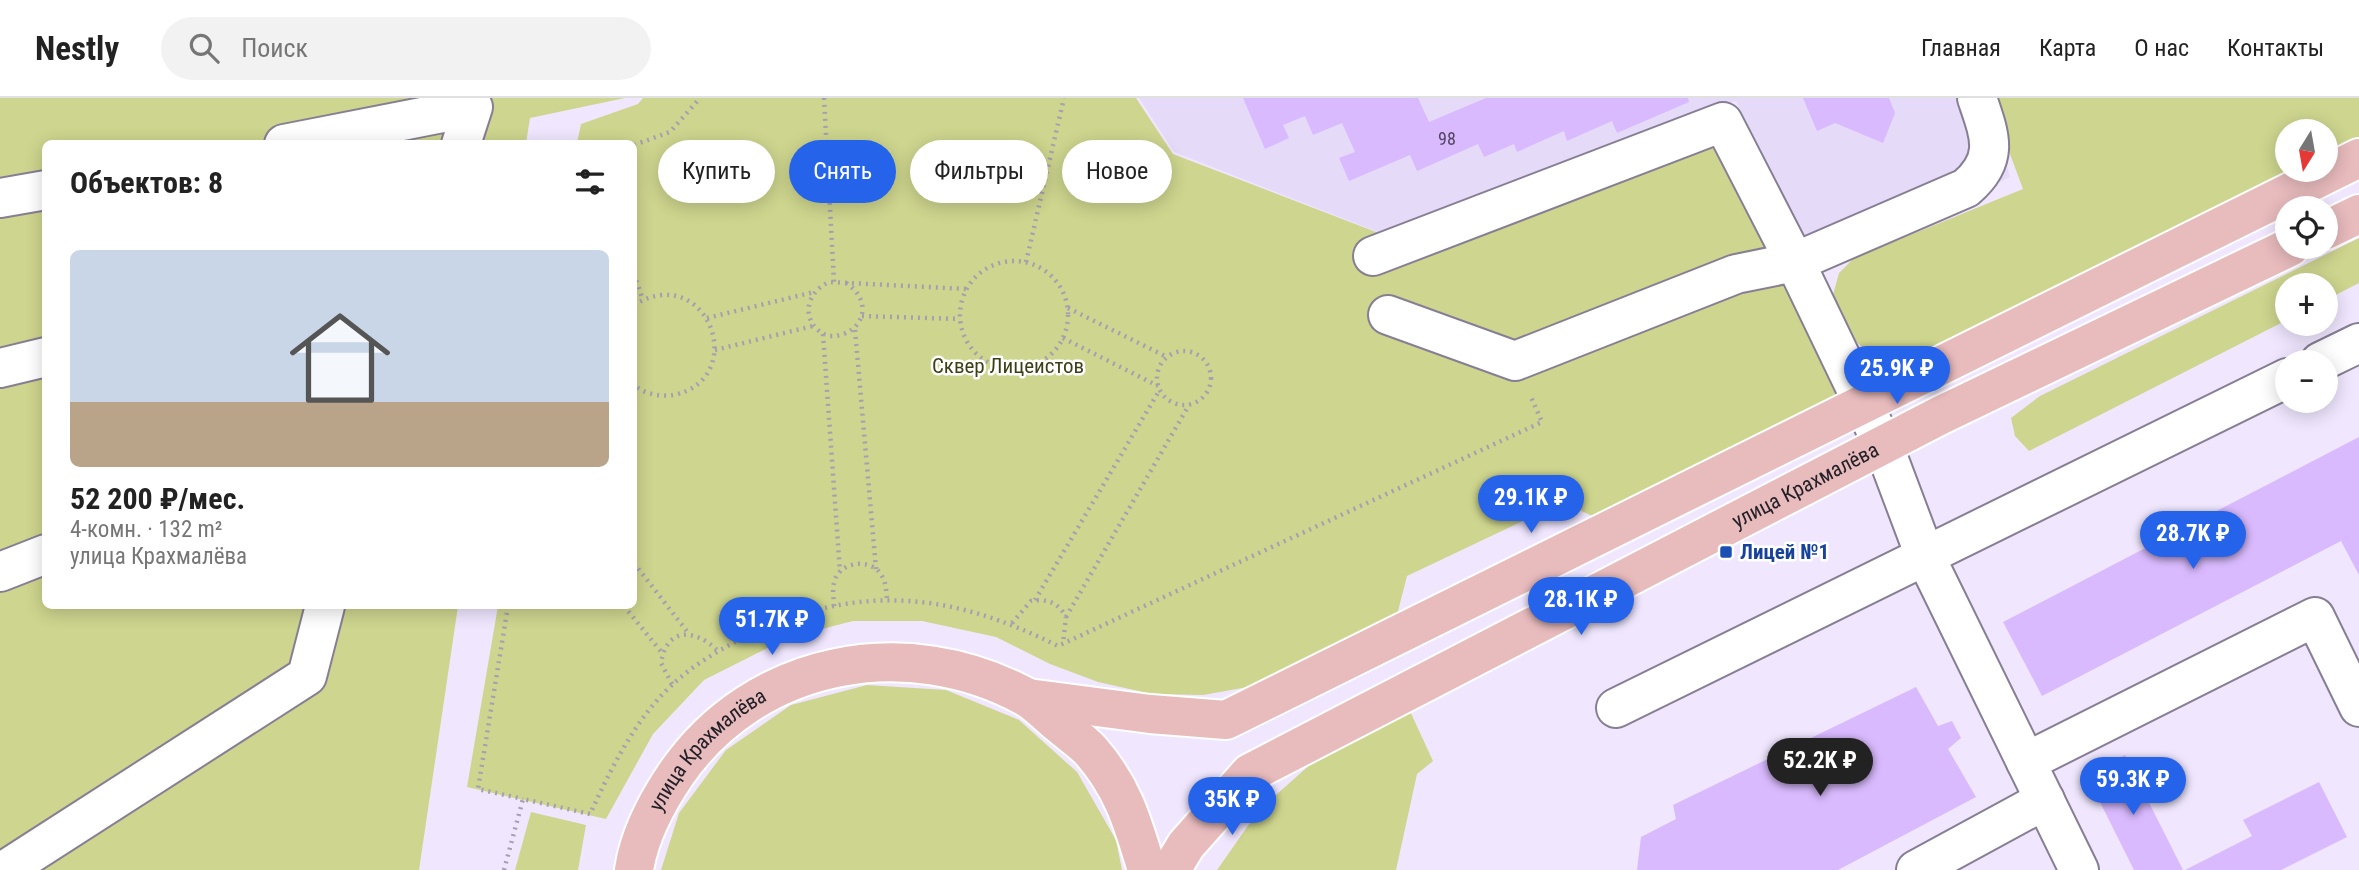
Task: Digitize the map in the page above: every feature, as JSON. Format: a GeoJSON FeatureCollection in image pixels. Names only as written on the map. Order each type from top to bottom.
{"type":"FeatureCollection","features":[{"type":"Feature","properties":{"kind":"main road"},"geometry":{"type":"LineString","coordinates":[[1863,404],[2359,158]]}},
{"type":"Feature","properties":{"kind":"main road"},"geometry":{"type":"LineString","coordinates":[[2338,224],[2359,214]]}},
{"type":"Feature","properties":{"kind":"main road","name":"улица Крахмалёва"},"geometry":{"type":"LineString","coordinates":[[1171,870],[1186,845],[1250,773],[1884,447],[1939,416],[2275,254]]}},
{"type":"Feature","properties":{"kind":"main road","name":"улица Крахмалёва"},"geometry":{"type":"LineString","coordinates":[[1028,698],[1150,714],[1226,720],[1863,404]]}},
{"type":"Feature","properties":{"kind":"main road","name":"улица Крахмалёва"},"geometry":{"type":"LineString","coordinates":[[634,870],[635,858],[658,801],[692,750],[738,710],[792,680],[850,664],[912,661],[972,673],[1028,698],[1091,750],[1126,800],[1147,870]]}},
{"type":"Feature","properties":{"kind":"lane"},"geometry":{"type":"LineString","coordinates":[[1388,315],[1515,360],[1736,274],[1795,261],[1966,188],[1979,177],[1989,155],[1990,137],[1977,98]]}},
{"type":"Feature","properties":{"kind":"lane"},"geometry":{"type":"LineString","coordinates":[[303,140],[475,101]]}},
{"type":"Feature","properties":{"kind":"lane"},"geometry":{"type":"LineString","coordinates":[[462,140],[475,101]]}},
{"type":"Feature","properties":{"kind":"lane"},"geometry":{"type":"LineString","coordinates":[[1373,256],[1723,122],[1795,261],[1884,447],[1924,556],[2080,870]]}},
{"type":"Feature","properties":{"kind":"lane"},"geometry":{"type":"LineString","coordinates":[[0,198],[42,191]]}},
{"type":"Feature","properties":{"kind":"lane"},"geometry":{"type":"LineString","coordinates":[[2338,353],[2359,343]]}},
{"type":"Feature","properties":{"kind":"lane"},"geometry":{"type":"LineString","coordinates":[[0,368],[42,358]]}},
{"type":"Feature","properties":{"kind":"lane"},"geometry":{"type":"LineString","coordinates":[[1616,708],[2275,384]]}},
{"type":"Feature","properties":{"kind":"lane"},"geometry":{"type":"LineString","coordinates":[[0,572],[42,556]]}},
{"type":"Feature","properties":{"kind":"lane"},"geometry":{"type":"LineString","coordinates":[[5,870],[307,676],[324,609]]}},
{"type":"Feature","properties":{"kind":"lane"},"geometry":{"type":"LineString","coordinates":[[2026,762],[2315,617],[2359,707]]}},
{"type":"Feature","properties":{"kind":"lane"},"geometry":{"type":"LineString","coordinates":[[1916,870],[2045,800]]}},
{"type":"Feature","properties":{"kind":"path"},"geometry":{"type":"LineString","coordinates":[[637,144],[670,132],[700,98]]}},
{"type":"Feature","properties":{"kind":"path"},"geometry":{"type":"LineString","coordinates":[[824,98],[834,282]]}},
{"type":"Feature","properties":{"kind":"path"},"geometry":{"type":"LineString","coordinates":[[1026,262],[1064,98]]}},
{"type":"Feature","properties":{"kind":"path"},"geometry":{"type":"LineString","coordinates":[[1001,262],[1026,262],[1052,276],[1062,291],[1068,308],[1063,338],[1050,355],[1034,365],[1017,369],[1000,367],[983,360],[971,347],[960,319],[962,297],[967,289],[985,269],[1001,262]]}},
{"type":"Feature","properties":{"kind":"path"},"geometry":{"type":"LineString","coordinates":[[707,318],[814,292],[834,282],[967,289]]}},
{"type":"Feature","properties":{"kind":"path"},"geometry":{"type":"LineString","coordinates":[[637,283],[643,300]]}},
{"type":"Feature","properties":{"kind":"path"},"geometry":{"type":"LineString","coordinates":[[846,283],[860,295],[862,316],[855,330],[876,569]]}},
{"type":"Feature","properties":{"kind":"path"},"geometry":{"type":"LineString","coordinates":[[814,292],[808,308],[813,326],[823,334],[838,337],[855,330]]}},
{"type":"Feature","properties":{"kind":"path"},"geometry":{"type":"LineString","coordinates":[[637,303],[666,294],[682,297],[696,306],[707,318],[714,333],[715,350],[706,373],[688,390],[671,395],[654,395],[637,386]]}},
{"type":"Feature","properties":{"kind":"path"},"geometry":{"type":"LineString","coordinates":[[1068,308],[1167,357]]}},
{"type":"Feature","properties":{"kind":"path"},"geometry":{"type":"LineString","coordinates":[[862,316],[960,319]]}},
{"type":"Feature","properties":{"kind":"path"},"geometry":{"type":"LineString","coordinates":[[715,350],[813,326]]}},
{"type":"Feature","properties":{"kind":"path"},"geometry":{"type":"LineString","coordinates":[[823,334],[840,572],[834,583],[834,606]]}},
{"type":"Feature","properties":{"kind":"path"},"geometry":{"type":"LineString","coordinates":[[1012,623],[1023,606],[1035,600],[1158,389],[1157,372],[1167,357],[1175,352],[1193,352],[1208,363],[1211,372],[1210,389],[1198,402],[1189,405],[1172,403],[1158,389],[1063,338]]}},
{"type":"Feature","properties":{"kind":"path"},"geometry":{"type":"LineString","coordinates":[[508,609],[478,789],[590,814],[620,754],[672,684],[718,651],[781,621],[834,606],[887,598],[941,603],[1012,623],[1058,646],[1542,422],[1515,360]]}},
{"type":"Feature","properties":{"kind":"path"},"geometry":{"type":"LineString","coordinates":[[1062,643],[1066,617],[1189,405]]}},
{"type":"Feature","properties":{"kind":"path"},"geometry":{"type":"LineString","coordinates":[[840,572],[861,564],[876,569],[883,577],[887,598]]}},
{"type":"Feature","properties":{"kind":"path"},"geometry":{"type":"LineString","coordinates":[[637,567],[690,634],[706,639],[718,651]]}},
{"type":"Feature","properties":{"kind":"path"},"geometry":{"type":"LineString","coordinates":[[1035,600],[1057,604],[1066,617]]}},
{"type":"Feature","properties":{"kind":"path"},"geometry":{"type":"LineString","coordinates":[[626,609],[663,654]]}},
{"type":"Feature","properties":{"kind":"path"},"geometry":{"type":"LineString","coordinates":[[672,684],[663,671],[663,654],[673,640],[690,634]]}},
{"type":"Feature","properties":{"kind":"path"},"geometry":{"type":"LineString","coordinates":[[504,870],[523,799]]}},
{"type":"Feature","properties":{"kind":"shaded area"},"geometry":{"type":"Polygon","coordinates":[[[1139,98],[1988,98],[2010,177],[1816,270],[1736,101],[1388,236],[1174,152],[1172,140],[1166,140],[1139,98]]]}},
{"type":"Feature","properties":{"kind":"green space"},"geometry":{"type":"Polygon","coordinates":[[[0,98],[625,98],[530,118],[526,140],[42,140],[42,609],[458,609],[419,870],[0,870],[0,98]]]}},
{"type":"Feature","properties":{"kind":"green space","name":"Сквер Лицеистов"},"geometry":{"type":"Polygon","coordinates":[[[643,98],[1136,98],[1164,140],[1062,140],[1062,203],[1172,203],[1172,152],[1389,237],[1733,107],[1866,384],[1592,516],[1563,502],[1407,576],[1396,619],[1304,668],[1248,687],[1203,695],[1152,694],[1098,682],[1050,664],[996,637],[922,621],[853,621],[787,638],[704,680],[653,734],[606,819],[467,787],[497,609],[637,609],[637,140],[578,140],[581,124],[638,104],[643,98]]]}},
{"type":"Feature","properties":{"kind":"green space"},"geometry":{"type":"Polygon","coordinates":[[[1989,98],[2359,98],[2359,142],[2338,153],[2338,119],[2275,119],[2275,182],[2278,182],[1911,361],[1880,356],[1868,351],[1852,336],[1832,298],[1839,273],[1854,258],[2023,189],[1989,98]]]}},
{"type":"Feature","properties":{"kind":"green space"},"geometry":{"type":"Polygon","coordinates":[[[2359,238],[2359,283],[2338,294],[2338,273],[2288,273],[2317,259],[2338,259],[2338,248],[2359,238]]]}},
{"type":"Feature","properties":{"kind":"green space"},"geometry":{"type":"Polygon","coordinates":[[[2275,280],[2275,326],[2029,451],[2015,436],[2011,418],[2040,396],[2275,280]]]}},
{"type":"Feature","properties":{"kind":"green space"},"geometry":{"type":"Polygon","coordinates":[[[867,685],[946,690],[1019,720],[1077,772],[1116,840],[1122,870],[661,870],[679,813],[726,750],[791,705],[867,685]]]}},
{"type":"Feature","properties":{"kind":"green space"},"geometry":{"type":"Polygon","coordinates":[[[1409,709],[1433,761],[1417,774],[1396,870],[1217,870],[1259,810],[1313,762],[1409,709]]]}},
{"type":"Feature","properties":{"kind":"green space"},"geometry":{"type":"Polygon","coordinates":[[[531,812],[586,825],[578,870],[515,870],[531,812]]]}},
{"type":"Feature","properties":{"kind":"building"},"geometry":{"type":"Polygon","coordinates":[[[1243,98],[1418,98],[1429,122],[1486,98],[1688,98],[1689,102],[1617,133],[1612,121],[1567,141],[1564,131],[1517,152],[1514,144],[1484,157],[1478,144],[1417,171],[1410,155],[1349,181],[1339,158],[1355,152],[1342,123],[1313,135],[1305,116],[1283,125],[1289,138],[1265,149],[1243,98]]]}},
{"type":"Feature","properties":{"kind":"building"},"geometry":{"type":"Polygon","coordinates":[[[1803,98],[1889,98],[1895,113],[1883,143],[1835,123],[1817,131],[1803,98]]]}},
{"type":"Feature","properties":{"kind":"building"},"geometry":{"type":"Polygon","coordinates":[[[2359,437],[2359,575],[2341,541],[2042,696],[2003,622],[2359,437]]]}},
{"type":"Feature","properties":{"kind":"building"},"geometry":{"type":"Polygon","coordinates":[[[1916,687],[1938,726],[1952,721],[1961,738],[1948,749],[1976,797],[1838,870],[1637,870],[1641,837],[1676,819],[1673,805],[1916,687]]]}},
{"type":"Feature","properties":{"kind":"building"},"geometry":{"type":"Polygon","coordinates":[[[2125,755],[2183,870],[2134,870],[2086,774],[2125,755]]]}},
{"type":"Feature","properties":{"kind":"building"},"geometry":{"type":"Polygon","coordinates":[[[2319,782],[2347,837],[2281,870],[2185,870],[2252,836],[2243,820],[2319,782]]]}},
{"type":"Feature","properties":{"kind":"place","name":"Лицей №1"},"geometry":{"type":"Point","coordinates":[1726,552]}}]}
